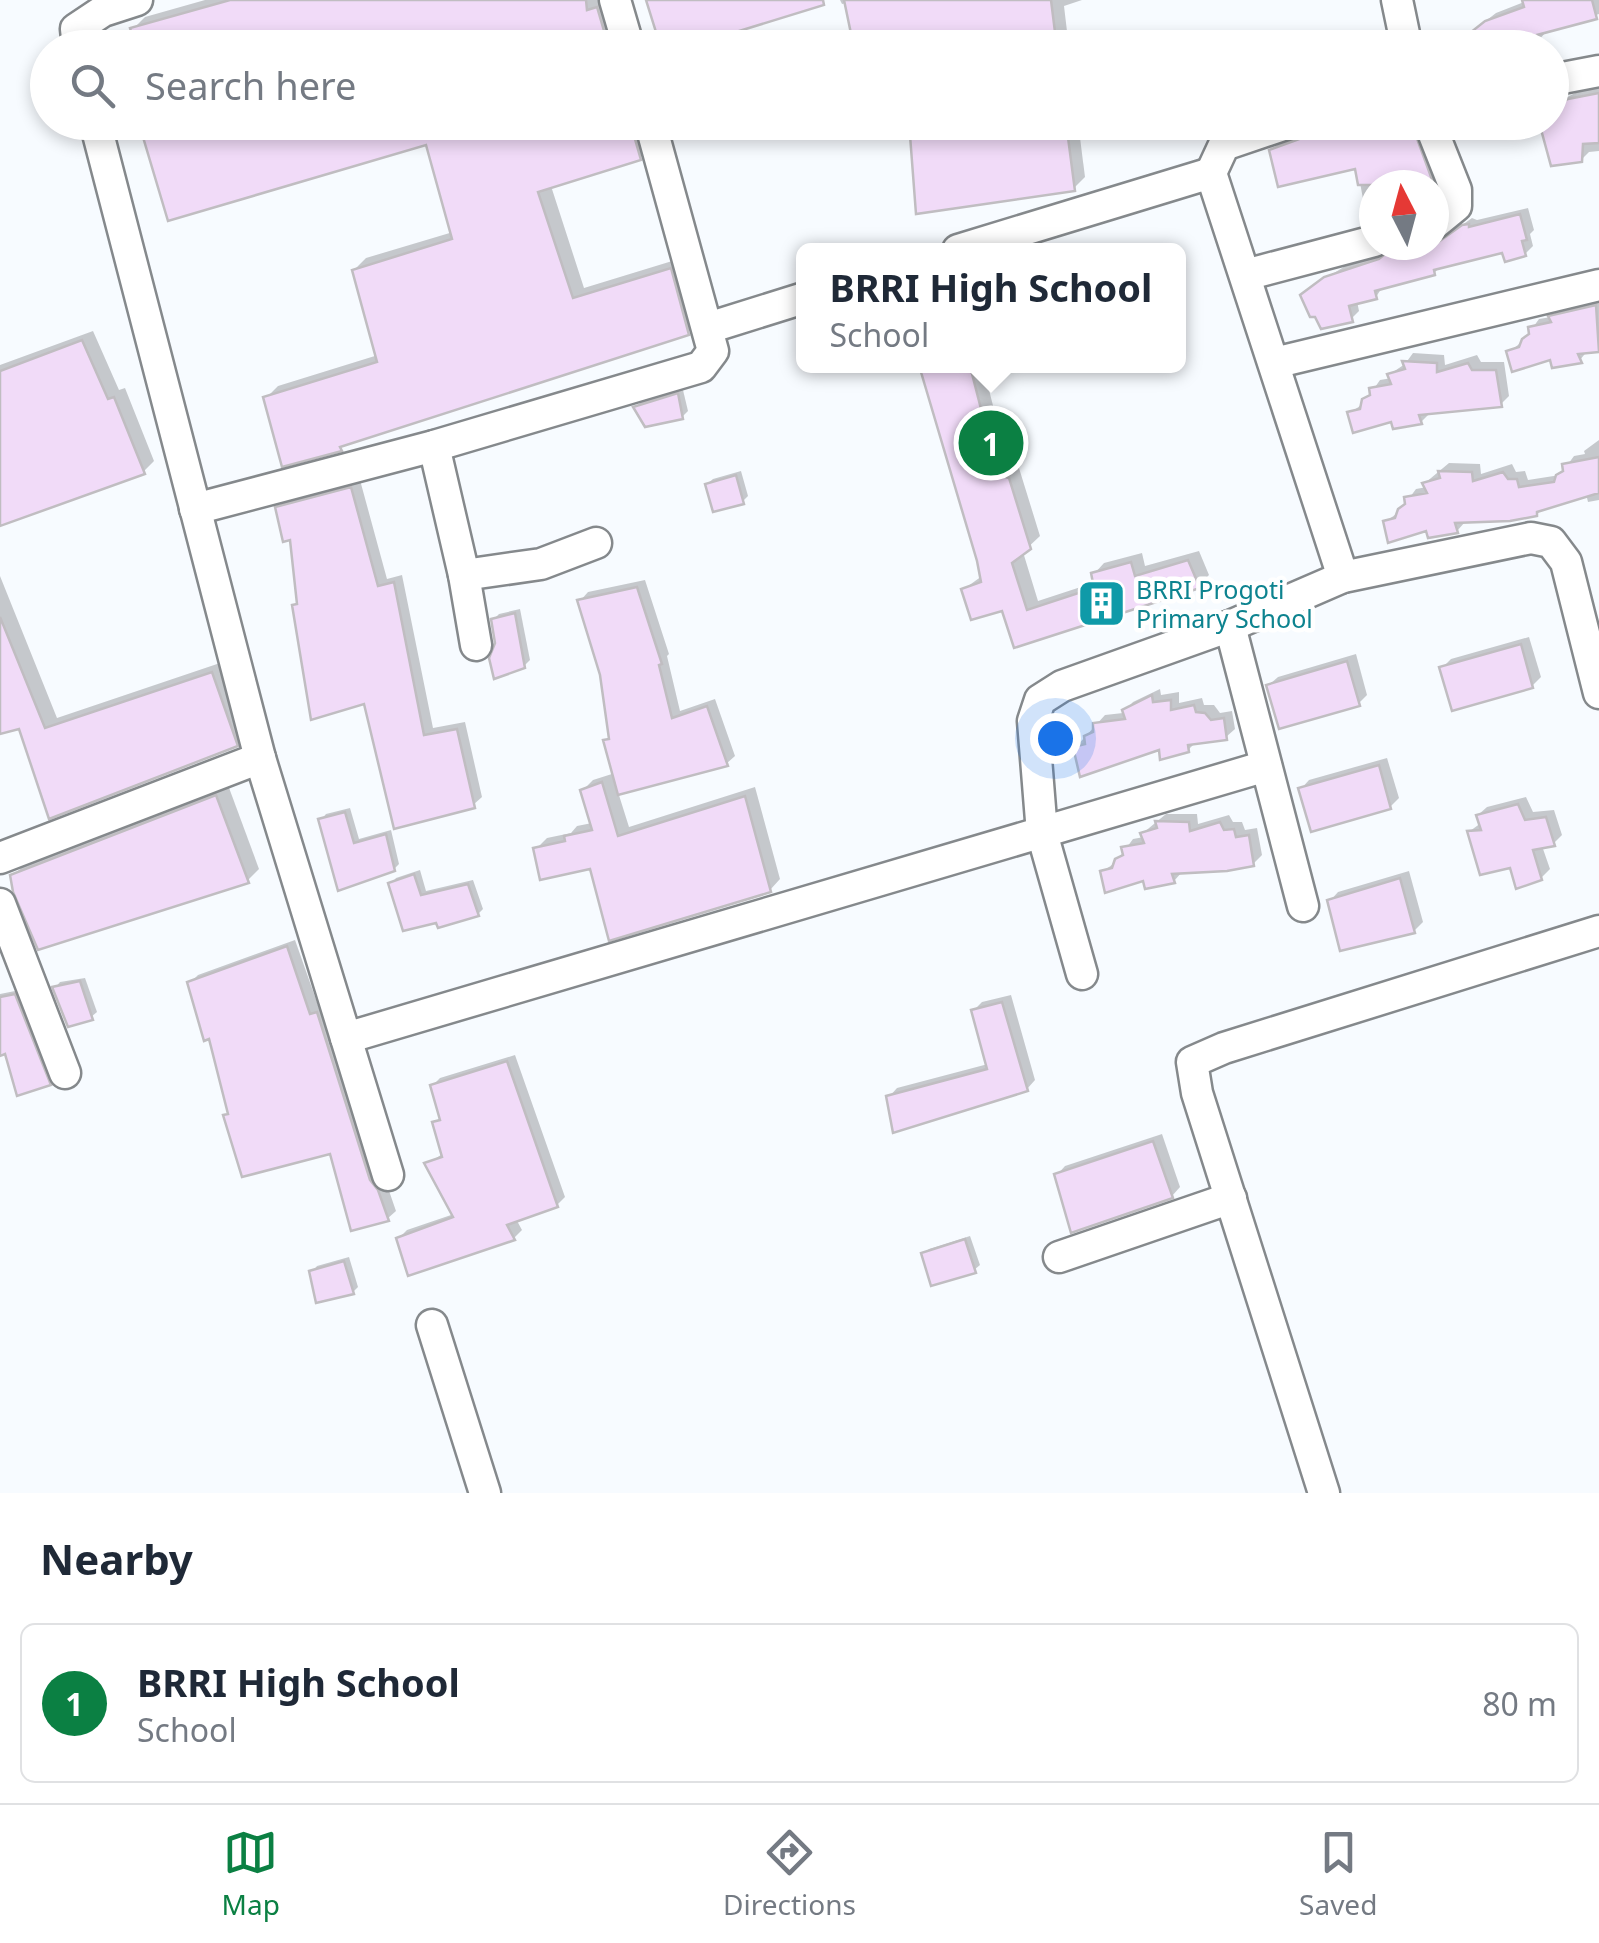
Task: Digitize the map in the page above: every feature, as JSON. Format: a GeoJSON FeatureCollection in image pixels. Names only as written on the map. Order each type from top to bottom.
{"type":"FeatureCollection","features":[{"type":"Feature","properties":{"kind":"street"},"geometry":{"type":"LineString","coordinates":[[76,30],[103,11],[137,0]]}},
{"type":"Feature","properties":{"kind":"street"},"geometry":{"type":"LineString","coordinates":[[615,0],[623,30]]}},
{"type":"Feature","properties":{"kind":"street"},"geometry":{"type":"LineString","coordinates":[[1397,0],[1403,30]]}},
{"type":"Feature","properties":{"kind":"street"},"geometry":{"type":"LineString","coordinates":[[1569,77],[1599,71]]}},
{"type":"Feature","properties":{"kind":"street"},"geometry":{"type":"LineString","coordinates":[[101,140],[260,758],[388,1175]]}},
{"type":"Feature","properties":{"kind":"street"},"geometry":{"type":"LineString","coordinates":[[194,509],[434,446],[701,367],[713,351],[655,140]]}},
{"type":"Feature","properties":{"kind":"street"},"geometry":{"type":"LineString","coordinates":[[1239,140],[1224,145],[1211,172],[1343,577]]}},
{"type":"Feature","properties":{"kind":"street"},"geometry":{"type":"LineString","coordinates":[[1436,140],[1448,170]]}},
{"type":"Feature","properties":{"kind":"street"},"geometry":{"type":"LineString","coordinates":[[981,243],[1211,172]]}},
{"type":"Feature","properties":{"kind":"street"},"geometry":{"type":"LineString","coordinates":[[1449,172],[1456,190],[1456,206],[1449,212]]}},
{"type":"Feature","properties":{"kind":"street"},"geometry":{"type":"LineString","coordinates":[[1245,275],[1359,245]]}},
{"type":"Feature","properties":{"kind":"street"},"geometry":{"type":"LineString","coordinates":[[1274,362],[1599,285]]}},
{"type":"Feature","properties":{"kind":"street"},"geometry":{"type":"LineString","coordinates":[[708,328],[796,300]]}},
{"type":"Feature","properties":{"kind":"street"},"geometry":{"type":"LineString","coordinates":[[434,446],[476,645]]}},
{"type":"Feature","properties":{"kind":"street"},"geometry":{"type":"LineString","coordinates":[[1082,974],[1042,833],[1033,721],[1040,700],[1062,686],[1230,626],[1343,577],[1531,538],[1551,542],[1585,580],[1599,693]]}},
{"type":"Feature","properties":{"kind":"street"},"geometry":{"type":"LineString","coordinates":[[464,575],[540,564],[596,543]]}},
{"type":"Feature","properties":{"kind":"street"},"geometry":{"type":"LineString","coordinates":[[1230,626],[1302,906]]}},
{"type":"Feature","properties":{"kind":"street"},"geometry":{"type":"LineString","coordinates":[[0,858],[260,758]]}},
{"type":"Feature","properties":{"kind":"street"},"geometry":{"type":"LineString","coordinates":[[346,1038],[1266,766]]}},
{"type":"Feature","properties":{"kind":"street"},"geometry":{"type":"LineString","coordinates":[[0,904],[65,1073]]}},
{"type":"Feature","properties":{"kind":"street"},"geometry":{"type":"LineString","coordinates":[[1324,1493],[1197,1093],[1192,1062],[1224,1048],[1599,930]]}},
{"type":"Feature","properties":{"kind":"street"},"geometry":{"type":"LineString","coordinates":[[1060,1258],[1232,1198]]}},
{"type":"Feature","properties":{"kind":"street"},"geometry":{"type":"LineString","coordinates":[[432,1325],[485,1493]]}},
{"type":"Feature","properties":{"kind":"building"},"geometry":{"type":"Polygon","coordinates":[[[230,0],[586,0],[587,10],[597,7],[604,30],[131,30],[230,0]]]}},
{"type":"Feature","properties":{"kind":"building"},"geometry":{"type":"Polygon","coordinates":[[[646,0],[823,0],[824,5],[743,30],[655,30],[646,0]]]}},
{"type":"Feature","properties":{"kind":"building"},"geometry":{"type":"Polygon","coordinates":[[[844,0],[1051,0],[1055,30],[850,30],[844,0]]]}},
{"type":"Feature","properties":{"kind":"building"},"geometry":{"type":"Polygon","coordinates":[[[1522,0],[1592,0],[1597,19],[1556,30],[1474,30],[1485,21],[1524,7],[1522,0]]]}},
{"type":"Feature","properties":{"kind":"building"},"geometry":{"type":"Polygon","coordinates":[[[1599,93],[1599,143],[1583,144],[1582,162],[1551,166],[1544,140],[1569,140],[1569,99],[1599,93]]]}},
{"type":"Feature","properties":{"kind":"building"},"geometry":{"type":"Polygon","coordinates":[[[144,140],[635,140],[641,160],[538,192],[573,298],[671,268],[689,335],[340,447],[342,451],[282,467],[263,397],[377,362],[352,270],[452,239],[426,145],[168,221],[144,140]]]}},
{"type":"Feature","properties":{"kind":"building"},"geometry":{"type":"Polygon","coordinates":[[[910,140],[1068,140],[1075,191],[916,214],[910,140]]]}},
{"type":"Feature","properties":{"kind":"building"},"geometry":{"type":"Polygon","coordinates":[[[1296,140],[1418,140],[1429,170],[1359,170],[1358,185],[1355,169],[1278,187],[1269,150],[1296,140]]]}},
{"type":"Feature","properties":{"kind":"building"},"geometry":{"type":"Polygon","coordinates":[[[1520,214],[1527,240],[1522,241],[1526,256],[1505,262],[1502,253],[1434,270],[1435,275],[1375,291],[1377,299],[1349,306],[1353,322],[1321,329],[1315,317],[1310,317],[1300,295],[1324,277],[1376,260],[1449,260],[1449,234],[1462,225],[1469,227],[1520,214]]]}},
{"type":"Feature","properties":{"kind":"building"},"geometry":{"type":"Polygon","coordinates":[[[1596,305],[1599,352],[1578,354],[1582,363],[1552,368],[1550,360],[1512,372],[1506,351],[1519,347],[1529,334],[1528,327],[1551,322],[1548,316],[1596,305]]]}},
{"type":"Feature","properties":{"kind":"building"},"geometry":{"type":"Polygon","coordinates":[[[82,340],[108,399],[114,397],[145,474],[0,526],[0,371],[82,340]]]}},
{"type":"Feature","properties":{"kind":"building"},"geometry":{"type":"Polygon","coordinates":[[[1402,361],[1437,363],[1437,372],[1468,363],[1472,370],[1496,370],[1502,407],[1419,415],[1422,424],[1393,429],[1391,422],[1353,433],[1347,412],[1360,409],[1362,399],[1370,395],[1369,388],[1391,384],[1387,374],[1405,369],[1402,361]]]}},
{"type":"Feature","properties":{"kind":"building"},"geometry":{"type":"Polygon","coordinates":[[[921,373],[972,373],[998,475],[1009,478],[1031,549],[1012,563],[1027,610],[1094,588],[1091,573],[1131,562],[1135,576],[1188,560],[1200,588],[1014,648],[1002,611],[971,620],[961,589],[981,582],[921,373]]]}},
{"type":"Feature","properties":{"kind":"building"},"geometry":{"type":"Polygon","coordinates":[[[678,393],[683,419],[645,427],[633,407],[678,393]]]}},
{"type":"Feature","properties":{"kind":"building"},"geometry":{"type":"Polygon","coordinates":[[[1599,457],[1599,493],[1537,512],[1537,516],[1455,523],[1458,533],[1428,538],[1426,531],[1388,543],[1383,521],[1395,518],[1405,504],[1404,497],[1427,493],[1422,483],[1440,478],[1438,471],[1472,472],[1473,481],[1503,472],[1508,479],[1517,479],[1519,487],[1554,482],[1563,471],[1562,464],[1599,457]]]}},
{"type":"Feature","properties":{"kind":"building"},"geometry":{"type":"Polygon","coordinates":[[[736,475],[744,504],[713,512],[705,484],[736,475]]]}},
{"type":"Feature","properties":{"kind":"building"},"geometry":{"type":"Polygon","coordinates":[[[351,487],[378,586],[394,582],[424,735],[457,729],[475,808],[394,829],[364,704],[311,720],[292,605],[297,604],[290,540],[283,542],[275,507],[351,487]]]}},
{"type":"Feature","properties":{"kind":"building"},"geometry":{"type":"Polygon","coordinates":[[[637,587],[662,664],[659,665],[672,718],[707,706],[728,766],[618,795],[603,740],[609,739],[600,675],[577,600],[637,587]]]}},
{"type":"Feature","properties":{"kind":"building"},"geometry":{"type":"Polygon","coordinates":[[[515,613],[525,668],[494,679],[489,658],[495,643],[491,619],[515,613]]]}},
{"type":"Feature","properties":{"kind":"building"},"geometry":{"type":"Polygon","coordinates":[[[0,617],[45,728],[212,672],[238,746],[49,819],[19,729],[0,734],[0,617]]]}},
{"type":"Feature","properties":{"kind":"building"},"geometry":{"type":"Polygon","coordinates":[[[1521,644],[1533,688],[1452,711],[1439,667],[1521,644]]]}},
{"type":"Feature","properties":{"kind":"building"},"geometry":{"type":"Polygon","coordinates":[[[1347,661],[1360,706],[1279,729],[1266,685],[1347,661]]]}},
{"type":"Feature","properties":{"kind":"building"},"geometry":{"type":"Polygon","coordinates":[[[1152,695],[1153,702],[1171,700],[1171,710],[1194,705],[1196,712],[1205,713],[1211,720],[1224,718],[1227,740],[1188,745],[1189,752],[1160,760],[1159,750],[1080,777],[1073,747],[1085,744],[1084,736],[1093,732],[1093,723],[1125,719],[1122,710],[1152,695]]]}},
{"type":"Feature","properties":{"kind":"building"},"geometry":{"type":"Polygon","coordinates":[[[1379,765],[1391,809],[1311,832],[1298,788],[1379,765]]]}},
{"type":"Feature","properties":{"kind":"building"},"geometry":{"type":"Polygon","coordinates":[[[602,782],[618,836],[745,796],[771,892],[609,941],[590,869],[540,880],[533,848],[592,830],[580,790],[602,782]]]}},
{"type":"Feature","properties":{"kind":"building"},"geometry":{"type":"Polygon","coordinates":[[[216,795],[249,883],[38,950],[13,892],[10,875],[216,795]]]}},
{"type":"Feature","properties":{"kind":"building"},"geometry":{"type":"Polygon","coordinates":[[[1518,804],[1525,820],[1546,817],[1555,846],[1533,850],[1542,880],[1516,889],[1510,868],[1480,875],[1467,831],[1481,830],[1476,815],[1518,804]]]}},
{"type":"Feature","properties":{"kind":"building"},"geometry":{"type":"Polygon","coordinates":[[[345,812],[354,843],[386,834],[395,871],[338,891],[318,819],[345,812]]]}},
{"type":"Feature","properties":{"kind":"building"},"geometry":{"type":"Polygon","coordinates":[[[1155,821],[1189,822],[1190,831],[1220,822],[1224,830],[1234,829],[1236,837],[1249,835],[1254,866],[1172,874],[1175,883],[1145,889],[1143,881],[1105,893],[1100,871],[1112,868],[1115,859],[1123,855],[1121,847],[1144,843],[1140,833],[1157,828],[1155,821]]]}},
{"type":"Feature","properties":{"kind":"building"},"geometry":{"type":"Polygon","coordinates":[[[414,874],[421,895],[468,884],[479,916],[438,928],[436,923],[403,931],[388,883],[414,874]]]}},
{"type":"Feature","properties":{"kind":"building"},"geometry":{"type":"Polygon","coordinates":[[[1400,878],[1415,933],[1340,951],[1327,900],[1400,878]]]}},
{"type":"Feature","properties":{"kind":"building"},"geometry":{"type":"Polygon","coordinates":[[[287,946],[310,1014],[317,1012],[370,1180],[378,1190],[389,1221],[351,1231],[330,1154],[242,1177],[223,1115],[228,1114],[209,1039],[204,1041],[187,982],[287,946]]]}},
{"type":"Feature","properties":{"kind":"building"},"geometry":{"type":"Polygon","coordinates":[[[80,981],[93,1020],[68,1027],[52,987],[80,981]]]}},
{"type":"Feature","properties":{"kind":"building"},"geometry":{"type":"Polygon","coordinates":[[[15,994],[51,1085],[17,1096],[5,1054],[0,1056],[0,997],[15,994]]]}},
{"type":"Feature","properties":{"kind":"building"},"geometry":{"type":"Polygon","coordinates":[[[1002,1002],[1028,1091],[893,1133],[886,1096],[987,1069],[971,1010],[1002,1002]]]}},
{"type":"Feature","properties":{"kind":"building"},"geometry":{"type":"Polygon","coordinates":[[[507,1061],[558,1207],[507,1225],[515,1240],[408,1276],[396,1238],[453,1217],[424,1163],[442,1157],[432,1122],[440,1120],[430,1085],[507,1061]]]}},
{"type":"Feature","properties":{"kind":"building"},"geometry":{"type":"Polygon","coordinates":[[[1153,1141],[1173,1198],[1071,1233],[1054,1174],[1153,1141]]]}},
{"type":"Feature","properties":{"kind":"building"},"geometry":{"type":"Polygon","coordinates":[[[965,1239],[976,1273],[931,1286],[921,1253],[965,1239]]]}},
{"type":"Feature","properties":{"kind":"building"},"geometry":{"type":"Polygon","coordinates":[[[344,1261],[354,1294],[316,1303],[309,1271],[344,1261]]]}},
{"type":"Feature","properties":{"kind":"place","name":"BRRI High School"},"geometry":{"type":"Point","coordinates":[991,443]}},
{"type":"Feature","properties":{"kind":"place","name":"BRRI Progoti Primary School"},"geometry":{"type":"Point","coordinates":[1101,603]}}]}
